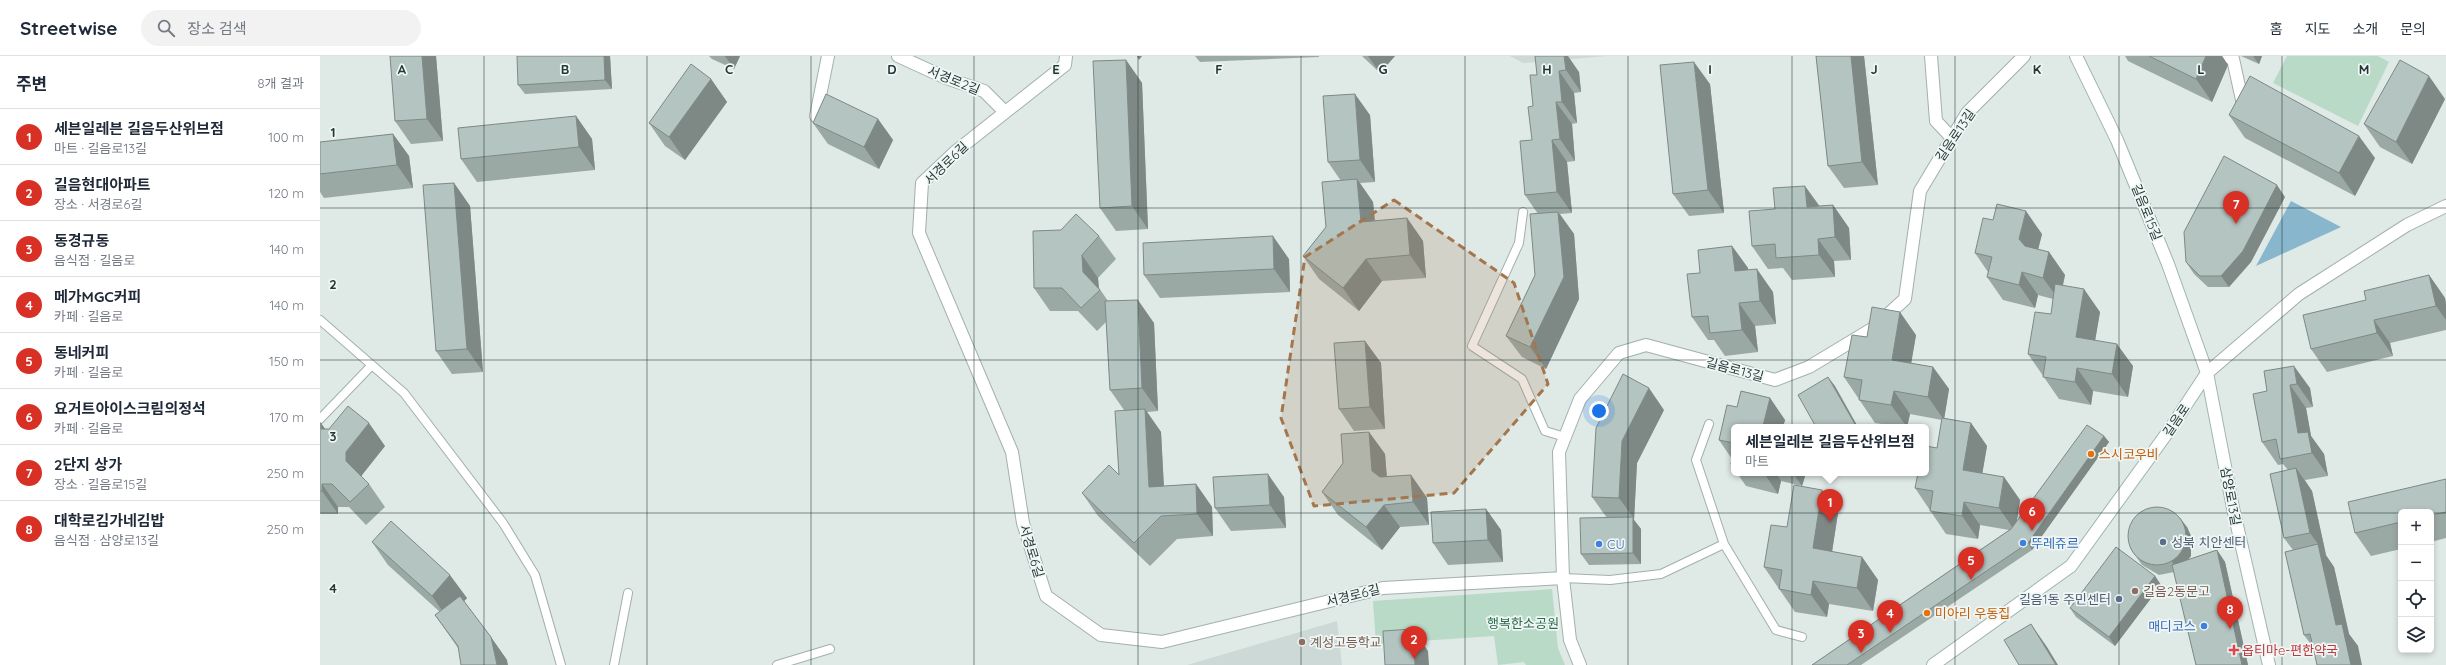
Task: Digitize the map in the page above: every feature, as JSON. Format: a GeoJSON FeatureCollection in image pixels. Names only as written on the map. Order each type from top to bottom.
{"type":"FeatureCollection","features":[{"type":"Feature","properties":{"kind":"street"},"geometry":{"type":"LineString","coordinates":[[816,116],[828,56]]}},
{"type":"Feature","properties":{"kind":"street","name":"서경로2길"},"geometry":{"type":"LineString","coordinates":[[898,56],[946,78],[984,91],[1005,112]]}},
{"type":"Feature","properties":{"kind":"street","name":"서경로6길"},"geometry":{"type":"LineString","coordinates":[[1066,56],[1065,65],[955,152],[922,183],[919,233],[1012,452],[1023,523],[1046,596],[1101,634],[1162,642],[1383,588],[1563,578]]}},
{"type":"Feature","properties":{"kind":"street"},"geometry":{"type":"LineString","coordinates":[[1931,56],[1936,121],[1952,138]]}},
{"type":"Feature","properties":{"kind":"street","name":"길음로13길"},"geometry":{"type":"LineString","coordinates":[[1580,665],[1570,640],[1563,578],[1559,452],[1580,399],[1619,353],[1646,345],[1775,380],[1809,367],[1872,329],[1905,300],[1920,191],[1967,113],[2024,56]]}},
{"type":"Feature","properties":{"kind":"street","name":"길음로15길"},"geometry":{"type":"LineString","coordinates":[[2076,56],[2123,154],[2168,264],[2207,372]]}},
{"type":"Feature","properties":{"kind":"street"},"geometry":{"type":"LineString","coordinates":[[2225,56],[2233,59],[2245,114]]}},
{"type":"Feature","properties":{"kind":"street","name":"길음로"},"geometry":{"type":"LineString","coordinates":[[1933,665],[2071,566],[2170,429],[2207,372],[2299,294],[2407,225],[2446,206]]}},
{"type":"Feature","properties":{"kind":"street","name":"삼양로13길"},"geometry":{"type":"LineString","coordinates":[[2207,372],[2233,508],[2269,665]]}},
{"type":"Feature","properties":{"kind":"lane"},"geometry":{"type":"LineString","coordinates":[[1523,212],[1519,243],[1472,346],[1522,379],[1545,431],[1565,437]]}},
{"type":"Feature","properties":{"kind":"lane"},"geometry":{"type":"LineString","coordinates":[[320,320],[404,393],[503,524],[534,575],[561,665]]}},
{"type":"Feature","properties":{"kind":"lane"},"geometry":{"type":"LineString","coordinates":[[320,419],[372,365]]}},
{"type":"Feature","properties":{"kind":"lane"},"geometry":{"type":"LineString","coordinates":[[1708,424],[1696,460],[1724,544],[1776,630],[1802,637]]}},
{"type":"Feature","properties":{"kind":"lane"},"geometry":{"type":"LineString","coordinates":[[1563,578],[1610,580],[1661,574],[1724,544]]}},
{"type":"Feature","properties":{"kind":"lane"},"geometry":{"type":"LineString","coordinates":[[614,665],[628,593]]}},
{"type":"Feature","properties":{"kind":"lane"},"geometry":{"type":"LineString","coordinates":[[777,665],[830,649]]}},
{"type":"Feature","properties":{"kind":"highlighted area"},"geometry":{"type":"Polygon","coordinates":[[[1394,200],[1514,283],[1548,384],[1454,493],[1314,506],[1281,418],[1305,257],[1394,200]]]}},
{"type":"Feature","properties":{"kind":"shaded area"},"geometry":{"type":"Polygon","coordinates":[[[1510,56],[1607,56],[1523,63],[1510,56]]]}},
{"type":"Feature","properties":{"kind":"shaded area","name":"계성고등학교"},"geometry":{"type":"Polygon","coordinates":[[[1337,621],[1342,665],[1187,665],[1194,663],[1337,621]]]}},
{"type":"Feature","properties":{"kind":"green space"},"geometry":{"type":"Polygon","coordinates":[[[2287,56],[2378,56],[2389,62],[2358,126],[2273,83],[2287,56]]]}},
{"type":"Feature","properties":{"kind":"green space","name":"행복한소공원"},"geometry":{"type":"Polygon","coordinates":[[[1552,589],[1558,648],[1565,665],[1526,665],[1524,662],[1498,665],[1494,636],[1376,644],[1373,601],[1552,589]]]}},
{"type":"Feature","properties":{"kind":"water"},"geometry":{"type":"Polygon","coordinates":[[[2291,201],[2341,227],[2256,266],[2291,201]]]}},
{"type":"Feature","properties":{"kind":"building"},"geometry":{"type":"Polygon","coordinates":[[[390,56],[422,56],[427,119],[395,121],[390,56]]]}},
{"type":"Feature","properties":{"kind":"building"},"geometry":{"type":"Polygon","coordinates":[[[517,56],[604,56],[605,80],[518,85],[517,56]]]}},
{"type":"Feature","properties":{"kind":"building"},"geometry":{"type":"Polygon","coordinates":[[[1535,56],[1564,56],[1566,70],[1559,71],[1562,102],[1556,102],[1560,139],[1552,140],[1557,192],[1525,195],[1520,141],[1532,140],[1528,107],[1533,106],[1530,75],[1537,75],[1535,56]]]}},
{"type":"Feature","properties":{"kind":"building"},"geometry":{"type":"Polygon","coordinates":[[[1816,56],[1851,56],[1862,162],[1828,166],[1816,56]]]}},
{"type":"Feature","properties":{"kind":"building"},"geometry":{"type":"Polygon","coordinates":[[[2149,56],[2206,56],[2196,79],[2149,56]]]}},
{"type":"Feature","properties":{"kind":"building"},"geometry":{"type":"Polygon","coordinates":[[[1126,60],[1132,206],[1100,208],[1093,61],[1126,60]]]}},
{"type":"Feature","properties":{"kind":"building"},"geometry":{"type":"Polygon","coordinates":[[[2400,60],[2429,76],[2396,142],[2364,124],[2400,60]]]}},
{"type":"Feature","properties":{"kind":"building"},"geometry":{"type":"Polygon","coordinates":[[[1694,62],[1708,190],[1673,194],[1660,65],[1694,62]]]}},
{"type":"Feature","properties":{"kind":"building"},"geometry":{"type":"Polygon","coordinates":[[[691,64],[711,79],[669,137],[649,123],[691,64]]]}},
{"type":"Feature","properties":{"kind":"building"},"geometry":{"type":"Polygon","coordinates":[[[2250,76],[2359,136],[2339,173],[2229,115],[2250,76]]]}},
{"type":"Feature","properties":{"kind":"building"},"geometry":{"type":"Polygon","coordinates":[[[826,94],[878,119],[864,147],[813,123],[826,94]]]}},
{"type":"Feature","properties":{"kind":"building"},"geometry":{"type":"Polygon","coordinates":[[[1355,94],[1360,160],[1328,162],[1323,96],[1355,94]]]}},
{"type":"Feature","properties":{"kind":"building"},"geometry":{"type":"Polygon","coordinates":[[[576,116],[579,147],[461,159],[458,128],[576,116]]]}},
{"type":"Feature","properties":{"kind":"building"},"geometry":{"type":"Polygon","coordinates":[[[393,134],[397,165],[320,174],[320,142],[393,134]]]}},
{"type":"Feature","properties":{"kind":"building"},"geometry":{"type":"Polygon","coordinates":[[[2224,156],[2277,185],[2243,251],[2221,276],[2200,276],[2186,262],[2184,232],[2224,156]]]}},
{"type":"Feature","properties":{"kind":"building"},"geometry":{"type":"Polygon","coordinates":[[[1357,179],[1361,222],[1407,218],[1410,255],[1366,259],[1343,288],[1303,256],[1326,227],[1322,182],[1357,179]]]}},
{"type":"Feature","properties":{"kind":"building"},"geometry":{"type":"Polygon","coordinates":[[[454,183],[467,349],[436,351],[423,185],[454,183]]]}},
{"type":"Feature","properties":{"kind":"building"},"geometry":{"type":"Polygon","coordinates":[[[1805,186],[1807,207],[1833,205],[1835,237],[1818,239],[1819,255],[1776,258],[1775,244],[1752,246],[1749,211],[1775,209],[1773,188],[1805,186]]]}},
{"type":"Feature","properties":{"kind":"building"},"geometry":{"type":"Polygon","coordinates":[[[1997,204],[2026,211],[2019,239],[2025,246],[2049,252],[2043,278],[2022,272],[2019,285],[1987,277],[1992,257],[1975,253],[1983,218],[1993,220],[1997,204]]]}},
{"type":"Feature","properties":{"kind":"building"},"geometry":{"type":"Polygon","coordinates":[[[1558,212],[1564,277],[1530,347],[1506,336],[1535,275],[1530,214],[1558,212]]]}},
{"type":"Feature","properties":{"kind":"building"},"geometry":{"type":"Polygon","coordinates":[[[1076,214],[1099,236],[1082,255],[1083,272],[1100,290],[1081,308],[1062,288],[1034,288],[1033,231],[1061,230],[1076,214]]]}},
{"type":"Feature","properties":{"kind":"building"},"geometry":{"type":"Polygon","coordinates":[[[1273,236],[1274,269],[1144,275],[1143,243],[1273,236]]]}},
{"type":"Feature","properties":{"kind":"building"},"geometry":{"type":"Polygon","coordinates":[[[1732,246],[1735,271],[1757,269],[1760,301],[1739,303],[1742,330],[1710,333],[1708,316],[1692,317],[1687,274],[1700,273],[1698,250],[1732,246]]]}},
{"type":"Feature","properties":{"kind":"building"},"geometry":{"type":"Polygon","coordinates":[[[2429,275],[2436,306],[2374,320],[2377,333],[2311,349],[2303,315],[2366,300],[2364,291],[2429,275]]]}},
{"type":"Feature","properties":{"kind":"building"},"geometry":{"type":"Polygon","coordinates":[[[2055,284],[2084,289],[2076,337],[2117,344],[2112,374],[2077,368],[2075,382],[2043,377],[2046,357],[2028,354],[2035,312],[2051,314],[2055,284]]]}},
{"type":"Feature","properties":{"kind":"building"},"geometry":{"type":"Polygon","coordinates":[[[1138,300],[1142,388],[1110,390],[1105,301],[1138,300]]]}},
{"type":"Feature","properties":{"kind":"building"},"geometry":{"type":"Polygon","coordinates":[[[1872,307],[1900,312],[1892,360],[1933,367],[1928,397],[1894,391],[1891,405],[1859,400],[1862,380],[1844,377],[1852,335],[1867,337],[1872,307]]]}},
{"type":"Feature","properties":{"kind":"building"},"geometry":{"type":"Polygon","coordinates":[[[1365,341],[1370,407],[1339,409],[1334,343],[1365,341]]]}},
{"type":"Feature","properties":{"kind":"building"},"geometry":{"type":"Polygon","coordinates":[[[2294,366],[2297,384],[2290,385],[2298,433],[2308,432],[2312,453],[2280,459],[2276,439],[2262,442],[2253,394],[2267,391],[2264,371],[2294,366]]]}},
{"type":"Feature","properties":{"kind":"building"},"geometry":{"type":"Polygon","coordinates":[[[1623,374],[1649,388],[1622,441],[1619,498],[1592,497],[1596,428],[1623,374]]]}},
{"type":"Feature","properties":{"kind":"building"},"geometry":{"type":"Polygon","coordinates":[[[1828,377],[1855,424],[1814,424],[1798,395],[1828,377]]]}},
{"type":"Feature","properties":{"kind":"building"},"geometry":{"type":"Polygon","coordinates":[[[1741,391],[1770,398],[1764,424],[1731,424],[1731,442],[1719,440],[1727,405],[1737,407],[1741,391]]]}},
{"type":"Feature","properties":{"kind":"building"},"geometry":{"type":"Polygon","coordinates":[[[348,406],[369,423],[346,452],[346,461],[369,484],[350,502],[332,484],[322,484],[322,491],[320,491],[320,423],[321,429],[329,429],[348,406]]]}},
{"type":"Feature","properties":{"kind":"building"},"geometry":{"type":"Polygon","coordinates":[[[1145,409],[1149,487],[1196,484],[1197,514],[1161,516],[1134,543],[1082,493],[1109,465],[1119,475],[1115,411],[1145,409]]]}},
{"type":"Feature","properties":{"kind":"building"},"geometry":{"type":"Polygon","coordinates":[[[1942,418],[1971,423],[1963,470],[2004,477],[1999,508],[1964,502],[1962,516],[1930,511],[1933,491],[1915,488],[1917,476],[1929,476],[1929,447],[1937,448],[1942,418]]]}},
{"type":"Feature","properties":{"kind":"building"},"geometry":{"type":"Polygon","coordinates":[[[2087,425],[2104,436],[2028,543],[1847,665],[1812,665],[2011,529],[2087,425]]]}},
{"type":"Feature","properties":{"kind":"building"},"geometry":{"type":"Polygon","coordinates":[[[1369,432],[1372,471],[1380,477],[1411,475],[1413,502],[1384,505],[1366,527],[1322,492],[1343,463],[1341,434],[1369,432]]]}},
{"type":"Feature","properties":{"kind":"building"},"geometry":{"type":"Polygon","coordinates":[[[2296,468],[2310,533],[2284,538],[2270,474],[2296,468]]]}},
{"type":"Feature","properties":{"kind":"building"},"geometry":{"type":"Polygon","coordinates":[[[1268,474],[1270,505],[1215,508],[1213,477],[1268,474]]]}},
{"type":"Feature","properties":{"kind":"building"},"geometry":{"type":"Polygon","coordinates":[[[2446,479],[2446,512],[2434,514],[2434,509],[2398,509],[2398,523],[2355,533],[2348,502],[2446,479]]]}},
{"type":"Feature","properties":{"kind":"building"},"geometry":{"type":"Polygon","coordinates":[[[1794,485],[1822,490],[1813,548],[1862,557],[1857,588],[1813,581],[1811,595],[1779,589],[1782,570],[1764,567],[1771,525],[1787,527],[1794,485]]]}},
{"type":"Feature","properties":{"kind":"building","name":"성북 치안센터"},"geometry":{"type":"Polygon","coordinates":[[[2157,507],[2168,509],[2181,520],[2184,525],[2186,536],[2184,547],[2173,560],[2168,563],[2157,565],[2146,563],[2133,552],[2130,547],[2128,536],[2130,525],[2141,512],[2146,509],[2157,507]]]}},
{"type":"Feature","properties":{"kind":"building"},"geometry":{"type":"Polygon","coordinates":[[[1486,509],[1488,540],[1433,543],[1431,512],[1486,509]]]}},
{"type":"Feature","properties":{"kind":"building"},"geometry":{"type":"Polygon","coordinates":[[[1633,517],[1633,553],[1581,554],[1580,518],[1633,517]]]}},
{"type":"Feature","properties":{"kind":"building"},"geometry":{"type":"Polygon","coordinates":[[[391,521],[450,575],[432,596],[372,542],[391,521]]]}},
{"type":"Feature","properties":{"kind":"building"},"geometry":{"type":"Polygon","coordinates":[[[2318,544],[2336,625],[2342,624],[2351,665],[2317,665],[2310,634],[2304,635],[2285,552],[2318,544]]]}},
{"type":"Feature","properties":{"kind":"building"},"geometry":{"type":"Polygon","coordinates":[[[2116,547],[2155,576],[2109,637],[2070,608],[2116,547]]]}},
{"type":"Feature","properties":{"kind":"building"},"geometry":{"type":"Polygon","coordinates":[[[2217,550],[2242,665],[2196,665],[2172,565],[2217,550]]]}},
{"type":"Feature","properties":{"kind":"building"},"geometry":{"type":"Polygon","coordinates":[[[460,596],[491,637],[497,665],[461,665],[458,646],[435,615],[460,596]]]}},
{"type":"Feature","properties":{"kind":"building"},"geometry":{"type":"Polygon","coordinates":[[[2031,624],[2056,665],[2019,665],[2004,640],[2031,624]]]}},
{"type":"Feature","properties":{"kind":"building"},"geometry":{"type":"Polygon","coordinates":[[[1413,629],[1415,665],[1385,665],[1383,631],[1413,629]]]}},
{"type":"Feature","properties":{"kind":"place","name":"2단지 상가"},"geometry":{"type":"Point","coordinates":[2236,224]}},
{"type":"Feature","properties":{"kind":"place","name":"스시코우비"},"geometry":{"type":"Point","coordinates":[2091,454]}},
{"type":"Feature","properties":{"kind":"place","name":"세븐일레븐 길음두산위브점"},"geometry":{"type":"Point","coordinates":[1830,522]}},
{"type":"Feature","properties":{"kind":"place","name":"요거트아이스크림의정석"},"geometry":{"type":"Point","coordinates":[2032,531]}},
{"type":"Feature","properties":{"kind":"place","name":"성북 치안센터"},"geometry":{"type":"Point","coordinates":[2163,542]}},
{"type":"Feature","properties":{"kind":"place","name":"뚜레쥬르"},"geometry":{"type":"Point","coordinates":[2023,543]}},
{"type":"Feature","properties":{"kind":"place","name":"CU"},"geometry":{"type":"Point","coordinates":[1599,544]}},
{"type":"Feature","properties":{"kind":"place","name":"동네커피"},"geometry":{"type":"Point","coordinates":[1971,580]}},
{"type":"Feature","properties":{"kind":"place","name":"길음2동문고"},"geometry":{"type":"Point","coordinates":[2135,591]}},
{"type":"Feature","properties":{"kind":"place","name":"길음1동 주민센터"},"geometry":{"type":"Point","coordinates":[2119,599]}},
{"type":"Feature","properties":{"kind":"place","name":"미아리 우동집"},"geometry":{"type":"Point","coordinates":[1927,613]}},
{"type":"Feature","properties":{"kind":"place","name":"매디코스"},"geometry":{"type":"Point","coordinates":[2204,626]}},
{"type":"Feature","properties":{"kind":"place","name":"대학로김가네김밥"},"geometry":{"type":"Point","coordinates":[2230,629]}},
{"type":"Feature","properties":{"kind":"place","name":"메가MGC커피"},"geometry":{"type":"Point","coordinates":[1890,633]}},
{"type":"Feature","properties":{"kind":"place","name":"계성고등학교"},"geometry":{"type":"Point","coordinates":[1302,642]}},
{"type":"Feature","properties":{"kind":"place","name":"옵티마e-편한약국"},"geometry":{"type":"Point","coordinates":[2234,650]}},
{"type":"Feature","properties":{"kind":"place","name":"동경규동"},"geometry":{"type":"Point","coordinates":[1861,653]}},
{"type":"Feature","properties":{"kind":"place","name":"길음현대아파트"},"geometry":{"type":"Point","coordinates":[1414,659]}}]}
